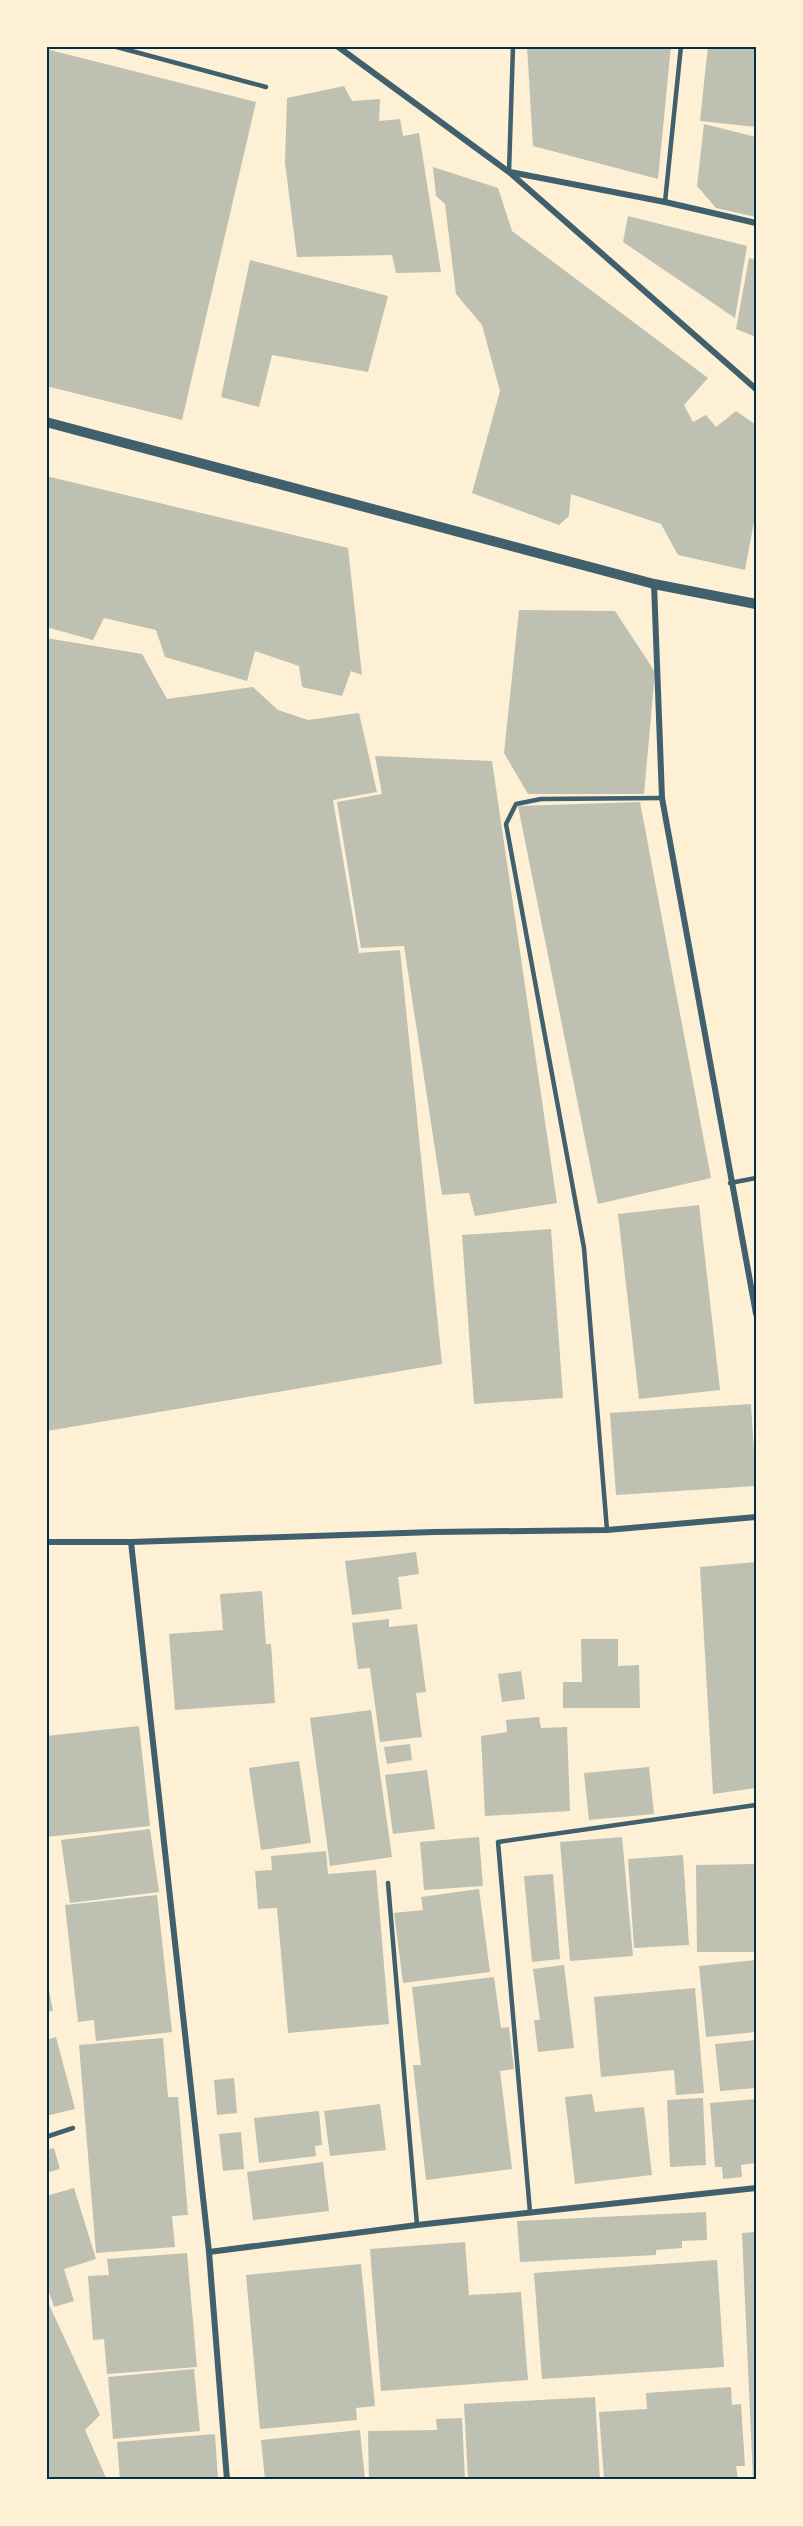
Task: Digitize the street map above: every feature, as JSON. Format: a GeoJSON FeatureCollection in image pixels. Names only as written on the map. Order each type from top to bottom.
{"type":"FeatureCollection","features":[{"type":"Feature","properties":{"kind":"street"},"geometry":{"type":"LineString","coordinates":[[337,46],[509,172],[756,389]]}},
{"type":"Feature","properties":{"kind":"street"},"geometry":{"type":"LineString","coordinates":[[509,172],[665,202],[756,223]]}},
{"type":"Feature","properties":{"kind":"street"},"geometry":{"type":"LineString","coordinates":[[46,422],[654,584],[756,604]]}},
{"type":"Feature","properties":{"kind":"street"},"geometry":{"type":"LineString","coordinates":[[654,584],[662,798],[730,1183],[756,1314]]}},
{"type":"Feature","properties":{"kind":"street"},"geometry":{"type":"LineString","coordinates":[[46,1542],[131,1542],[423,1532],[607,1530],[756,1517]]}},
{"type":"Feature","properties":{"kind":"street"},"geometry":{"type":"LineString","coordinates":[[131,1542],[209,2252],[227,2480]]}},
{"type":"Feature","properties":{"kind":"street"},"geometry":{"type":"LineString","coordinates":[[209,2252],[417,2224],[756,2188]]}},
{"type":"Feature","properties":{"kind":"lane"},"geometry":{"type":"LineString","coordinates":[[112,46],[266,87]]}},
{"type":"Feature","properties":{"kind":"lane"},"geometry":{"type":"LineString","coordinates":[[509,172],[513,46]]}},
{"type":"Feature","properties":{"kind":"lane"},"geometry":{"type":"LineString","coordinates":[[665,202],[681,46]]}},
{"type":"Feature","properties":{"kind":"lane"},"geometry":{"type":"LineString","coordinates":[[607,1530],[584,1248],[506,824],[516,804],[541,799],[662,798]]}},
{"type":"Feature","properties":{"kind":"lane"},"geometry":{"type":"LineString","coordinates":[[730,1183],[756,1178]]}},
{"type":"Feature","properties":{"kind":"lane"},"geometry":{"type":"LineString","coordinates":[[530,2212],[498,1842],[756,1805]]}},
{"type":"Feature","properties":{"kind":"lane"},"geometry":{"type":"LineString","coordinates":[[388,1883],[417,2224]]}},
{"type":"Feature","properties":{"kind":"lane"},"geometry":{"type":"LineString","coordinates":[[46,2137],[73,2128]]}},
{"type":"Feature","properties":{"kind":"building"},"geometry":{"type":"Polygon","coordinates":[[[527,46],[671,46],[658,179],[533,146],[527,46]]]}},
{"type":"Feature","properties":{"kind":"building"},"geometry":{"type":"Polygon","coordinates":[[[708,46],[756,46],[756,127],[700,121],[708,46]]]}},
{"type":"Feature","properties":{"kind":"building"},"geometry":{"type":"Polygon","coordinates":[[[46,49],[256,102],[182,420],[46,386],[46,49]]]}},
{"type":"Feature","properties":{"kind":"building"},"geometry":{"type":"Polygon","coordinates":[[[344,86],[352,101],[380,99],[379,121],[400,119],[403,136],[419,133],[441,272],[396,273],[392,255],[297,257],[285,163],[287,98],[344,86]]]}},
{"type":"Feature","properties":{"kind":"building"},"geometry":{"type":"Polygon","coordinates":[[[704,124],[756,137],[756,217],[716,208],[697,186],[704,124]]]}},
{"type":"Feature","properties":{"kind":"building"},"geometry":{"type":"Polygon","coordinates":[[[433,167],[498,188],[512,231],[708,378],[684,405],[693,422],[706,415],[716,427],[736,411],[756,425],[756,511],[745,570],[678,555],[661,524],[571,494],[569,516],[559,525],[472,493],[500,391],[482,325],[456,294],[445,204],[436,196],[433,167]]]}},
{"type":"Feature","properties":{"kind":"building"},"geometry":{"type":"Polygon","coordinates":[[[628,216],[747,246],[735,318],[623,242],[628,216]]]}},
{"type":"Feature","properties":{"kind":"building"},"geometry":{"type":"Polygon","coordinates":[[[749,258],[756,260],[756,337],[736,329],[749,258]]]}},
{"type":"Feature","properties":{"kind":"building"},"geometry":{"type":"Polygon","coordinates":[[[250,260],[388,296],[368,372],[272,355],[259,407],[221,397],[250,260]]]}},
{"type":"Feature","properties":{"kind":"building"},"geometry":{"type":"Polygon","coordinates":[[[46,476],[348,548],[362,675],[351,671],[342,696],[302,687],[299,666],[255,651],[247,681],[165,657],[156,630],[104,618],[93,640],[46,627],[46,476]]]}},
{"type":"Feature","properties":{"kind":"building"},"geometry":{"type":"Polygon","coordinates":[[[519,610],[615,611],[655,672],[644,794],[528,794],[504,753],[519,610]]]}},
{"type":"Feature","properties":{"kind":"building"},"geometry":{"type":"Polygon","coordinates":[[[46,638],[142,654],[167,699],[253,687],[278,710],[308,720],[359,713],[377,792],[333,800],[359,953],[400,950],[442,1364],[47,1431],[46,638]]]}},
{"type":"Feature","properties":{"kind":"building"},"geometry":{"type":"Polygon","coordinates":[[[375,756],[492,761],[557,1203],[475,1216],[469,1193],[442,1195],[404,946],[361,948],[337,802],[382,794],[375,756]]]}},
{"type":"Feature","properties":{"kind":"building"},"geometry":{"type":"Polygon","coordinates":[[[640,802],[711,1178],[598,1204],[518,806],[640,802]]]}},
{"type":"Feature","properties":{"kind":"building"},"geometry":{"type":"Polygon","coordinates":[[[699,1205],[720,1390],[639,1399],[618,1214],[699,1205]]]}},
{"type":"Feature","properties":{"kind":"building"},"geometry":{"type":"Polygon","coordinates":[[[551,1229],[563,1398],[474,1404],[462,1235],[551,1229]]]}},
{"type":"Feature","properties":{"kind":"building"},"geometry":{"type":"Polygon","coordinates":[[[751,1404],[756,1486],[616,1495],[610,1413],[751,1404]]]}},
{"type":"Feature","properties":{"kind":"building"},"geometry":{"type":"Polygon","coordinates":[[[416,1552],[419,1574],[398,1577],[402,1609],[352,1615],[345,1561],[416,1552]]]}},
{"type":"Feature","properties":{"kind":"building"},"geometry":{"type":"Polygon","coordinates":[[[756,1562],[756,1788],[713,1794],[700,1567],[756,1562]]]}},
{"type":"Feature","properties":{"kind":"building"},"geometry":{"type":"Polygon","coordinates":[[[262,1591],[266,1644],[271,1644],[275,1703],[175,1710],[169,1634],[223,1630],[220,1594],[262,1591]]]}},
{"type":"Feature","properties":{"kind":"building"},"geometry":{"type":"Polygon","coordinates":[[[389,1619],[389,1627],[417,1624],[426,1692],[416,1693],[422,1737],[380,1742],[370,1668],[358,1669],[352,1623],[389,1619]]]}},
{"type":"Feature","properties":{"kind":"building"},"geometry":{"type":"Polygon","coordinates":[[[581,1639],[618,1639],[618,1666],[639,1665],[640,1708],[563,1708],[563,1682],[582,1682],[581,1639]]]}},
{"type":"Feature","properties":{"kind":"building"},"geometry":{"type":"Polygon","coordinates":[[[521,1671],[525,1699],[502,1702],[498,1674],[521,1671]]]}},
{"type":"Feature","properties":{"kind":"building"},"geometry":{"type":"Polygon","coordinates":[[[371,1710],[392,1857],[330,1866],[310,1718],[371,1710]]]}},
{"type":"Feature","properties":{"kind":"building"},"geometry":{"type":"Polygon","coordinates":[[[539,1717],[541,1728],[567,1727],[570,1811],[485,1816],[481,1736],[507,1732],[506,1720],[539,1717]]]}},
{"type":"Feature","properties":{"kind":"building"},"geometry":{"type":"Polygon","coordinates":[[[139,1726],[150,1826],[46,1837],[46,1736],[139,1726]]]}},
{"type":"Feature","properties":{"kind":"building"},"geometry":{"type":"Polygon","coordinates":[[[410,1744],[412,1760],[387,1764],[384,1747],[410,1744]]]}},
{"type":"Feature","properties":{"kind":"building"},"geometry":{"type":"Polygon","coordinates":[[[299,1761],[311,1843],[261,1850],[249,1768],[299,1761]]]}},
{"type":"Feature","properties":{"kind":"building"},"geometry":{"type":"Polygon","coordinates":[[[649,1767],[654,1814],[589,1820],[584,1773],[649,1767]]]}},
{"type":"Feature","properties":{"kind":"building"},"geometry":{"type":"Polygon","coordinates":[[[427,1770],[435,1829],[393,1834],[385,1775],[427,1770]]]}},
{"type":"Feature","properties":{"kind":"building"},"geometry":{"type":"Polygon","coordinates":[[[150,1829],[159,1892],[70,1903],[61,1840],[150,1829]]]}},
{"type":"Feature","properties":{"kind":"building"},"geometry":{"type":"Polygon","coordinates":[[[479,1837],[483,1886],[424,1890],[420,1842],[479,1837]]]}},
{"type":"Feature","properties":{"kind":"building"},"geometry":{"type":"Polygon","coordinates":[[[622,1837],[633,1956],[570,1961],[560,1842],[622,1837]]]}},
{"type":"Feature","properties":{"kind":"building"},"geometry":{"type":"Polygon","coordinates":[[[326,1851],[328,1874],[376,1870],[389,2024],[288,2033],[277,1908],[258,1909],[255,1871],[272,1870],[271,1856],[326,1851]]]}},
{"type":"Feature","properties":{"kind":"building"},"geometry":{"type":"Polygon","coordinates":[[[683,1855],[689,1945],[634,1948],[628,1859],[683,1855]]]}},
{"type":"Feature","properties":{"kind":"building"},"geometry":{"type":"Polygon","coordinates":[[[756,1864],[756,1952],[697,1952],[696,1865],[756,1864]]]}},
{"type":"Feature","properties":{"kind":"building"},"geometry":{"type":"Polygon","coordinates":[[[553,1874],[560,1959],[532,1962],[524,1876],[553,1874]]]}},
{"type":"Feature","properties":{"kind":"building"},"geometry":{"type":"Polygon","coordinates":[[[479,1889],[490,1972],[403,1983],[394,1913],[423,1910],[421,1897],[479,1889]]]}},
{"type":"Feature","properties":{"kind":"building"},"geometry":{"type":"Polygon","coordinates":[[[157,1895],[172,2032],[96,2041],[94,2020],[78,2022],[65,1905],[157,1895]]]}},
{"type":"Feature","properties":{"kind":"building"},"geometry":{"type":"Polygon","coordinates":[[[756,1960],[756,2032],[706,2037],[699,1966],[756,1960]]]}},
{"type":"Feature","properties":{"kind":"building"},"geometry":{"type":"Polygon","coordinates":[[[564,1965],[574,2048],[538,2052],[534,2020],[540,2020],[533,1969],[564,1965]]]}},
{"type":"Feature","properties":{"kind":"building"},"geometry":{"type":"Polygon","coordinates":[[[46,1975],[53,2011],[46,2012],[46,1975]]]}},
{"type":"Feature","properties":{"kind":"building"},"geometry":{"type":"Polygon","coordinates":[[[494,1977],[501,2028],[509,2027],[514,2069],[500,2071],[512,2169],[426,2180],[413,2065],[421,2065],[412,1987],[494,1977]]]}},
{"type":"Feature","properties":{"kind":"building"},"geometry":{"type":"Polygon","coordinates":[[[695,1988],[704,2093],[676,2095],[674,2070],[601,2077],[594,1997],[695,1988]]]}},
{"type":"Feature","properties":{"kind":"building"},"geometry":{"type":"Polygon","coordinates":[[[56,2037],[75,2109],[46,2116],[46,2040],[56,2037]]]}},
{"type":"Feature","properties":{"kind":"building"},"geometry":{"type":"Polygon","coordinates":[[[163,2038],[168,2097],[178,2097],[188,2215],[172,2216],[175,2247],[96,2253],[79,2045],[163,2038]]]}},
{"type":"Feature","properties":{"kind":"building"},"geometry":{"type":"Polygon","coordinates":[[[756,2040],[756,2088],[720,2091],[715,2044],[756,2040]]]}},
{"type":"Feature","properties":{"kind":"building"},"geometry":{"type":"Polygon","coordinates":[[[234,2078],[237,2113],[217,2115],[214,2080],[234,2078]]]}},
{"type":"Feature","properties":{"kind":"building"},"geometry":{"type":"Polygon","coordinates":[[[592,2094],[595,2112],[644,2107],[652,2175],[575,2184],[565,2097],[592,2094]]]}},
{"type":"Feature","properties":{"kind":"building"},"geometry":{"type":"Polygon","coordinates":[[[703,2098],[706,2165],[670,2167],[667,2100],[703,2098]]]}},
{"type":"Feature","properties":{"kind":"building"},"geometry":{"type":"Polygon","coordinates":[[[756,2099],[756,2163],[741,2165],[742,2177],[723,2179],[722,2167],[715,2167],[710,2103],[756,2099]]]}},
{"type":"Feature","properties":{"kind":"building"},"geometry":{"type":"Polygon","coordinates":[[[380,2104],[386,2150],[330,2156],[324,2111],[380,2104]]]}},
{"type":"Feature","properties":{"kind":"building"},"geometry":{"type":"Polygon","coordinates":[[[319,2111],[322,2145],[315,2146],[316,2156],[259,2163],[254,2118],[319,2111]]]}},
{"type":"Feature","properties":{"kind":"building"},"geometry":{"type":"Polygon","coordinates":[[[241,2132],[244,2169],[223,2171],[219,2134],[241,2132]]]}},
{"type":"Feature","properties":{"kind":"building"},"geometry":{"type":"Polygon","coordinates":[[[54,2148],[60,2169],[46,2173],[46,2150],[54,2148]]]}},
{"type":"Feature","properties":{"kind":"building"},"geometry":{"type":"Polygon","coordinates":[[[323,2162],[329,2211],[253,2220],[247,2172],[323,2162]]]}},
{"type":"Feature","properties":{"kind":"building"},"geometry":{"type":"Polygon","coordinates":[[[74,2188],[96,2259],[64,2269],[74,2301],[54,2307],[46,2283],[46,2196],[74,2188]]]}},
{"type":"Feature","properties":{"kind":"building"},"geometry":{"type":"Polygon","coordinates":[[[706,2212],[707,2240],[682,2241],[682,2248],[656,2250],[656,2255],[520,2262],[517,2221],[706,2212]]]}},
{"type":"Feature","properties":{"kind":"building"},"geometry":{"type":"Polygon","coordinates":[[[756,2232],[756,2480],[753,2480],[742,2233],[756,2232]]]}},
{"type":"Feature","properties":{"kind":"building"},"geometry":{"type":"Polygon","coordinates":[[[465,2242],[469,2295],[521,2292],[528,2380],[381,2391],[370,2249],[465,2242]]]}},
{"type":"Feature","properties":{"kind":"building"},"geometry":{"type":"Polygon","coordinates":[[[187,2253],[197,2367],[107,2374],[104,2339],[93,2340],[88,2276],[109,2275],[107,2259],[187,2253]]]}},
{"type":"Feature","properties":{"kind":"building"},"geometry":{"type":"Polygon","coordinates":[[[717,2260],[724,2367],[542,2379],[534,2273],[717,2260]]]}},
{"type":"Feature","properties":{"kind":"building"},"geometry":{"type":"Polygon","coordinates":[[[361,2264],[375,2406],[356,2408],[357,2420],[260,2429],[246,2275],[361,2264]]]}},
{"type":"Feature","properties":{"kind":"building"},"geometry":{"type":"Polygon","coordinates":[[[46,2298],[100,2415],[85,2430],[107,2480],[46,2480],[46,2298]]]}},
{"type":"Feature","properties":{"kind":"building"},"geometry":{"type":"Polygon","coordinates":[[[194,2369],[200,2431],[113,2439],[108,2377],[194,2369]]]}},
{"type":"Feature","properties":{"kind":"building"},"geometry":{"type":"Polygon","coordinates":[[[731,2387],[732,2405],[741,2404],[745,2466],[736,2466],[738,2480],[604,2480],[599,2412],[647,2409],[646,2393],[731,2387]]]}},
{"type":"Feature","properties":{"kind":"building"},"geometry":{"type":"Polygon","coordinates":[[[595,2397],[600,2480],[468,2480],[464,2404],[595,2397]]]}},
{"type":"Feature","properties":{"kind":"building"},"geometry":{"type":"Polygon","coordinates":[[[462,2418],[465,2480],[369,2480],[368,2431],[437,2430],[436,2419],[462,2418]]]}},
{"type":"Feature","properties":{"kind":"building"},"geometry":{"type":"Polygon","coordinates":[[[360,2430],[365,2480],[265,2480],[261,2440],[360,2430]]]}},
{"type":"Feature","properties":{"kind":"building"},"geometry":{"type":"Polygon","coordinates":[[[215,2434],[218,2480],[120,2480],[117,2442],[215,2434]]]}}]}
